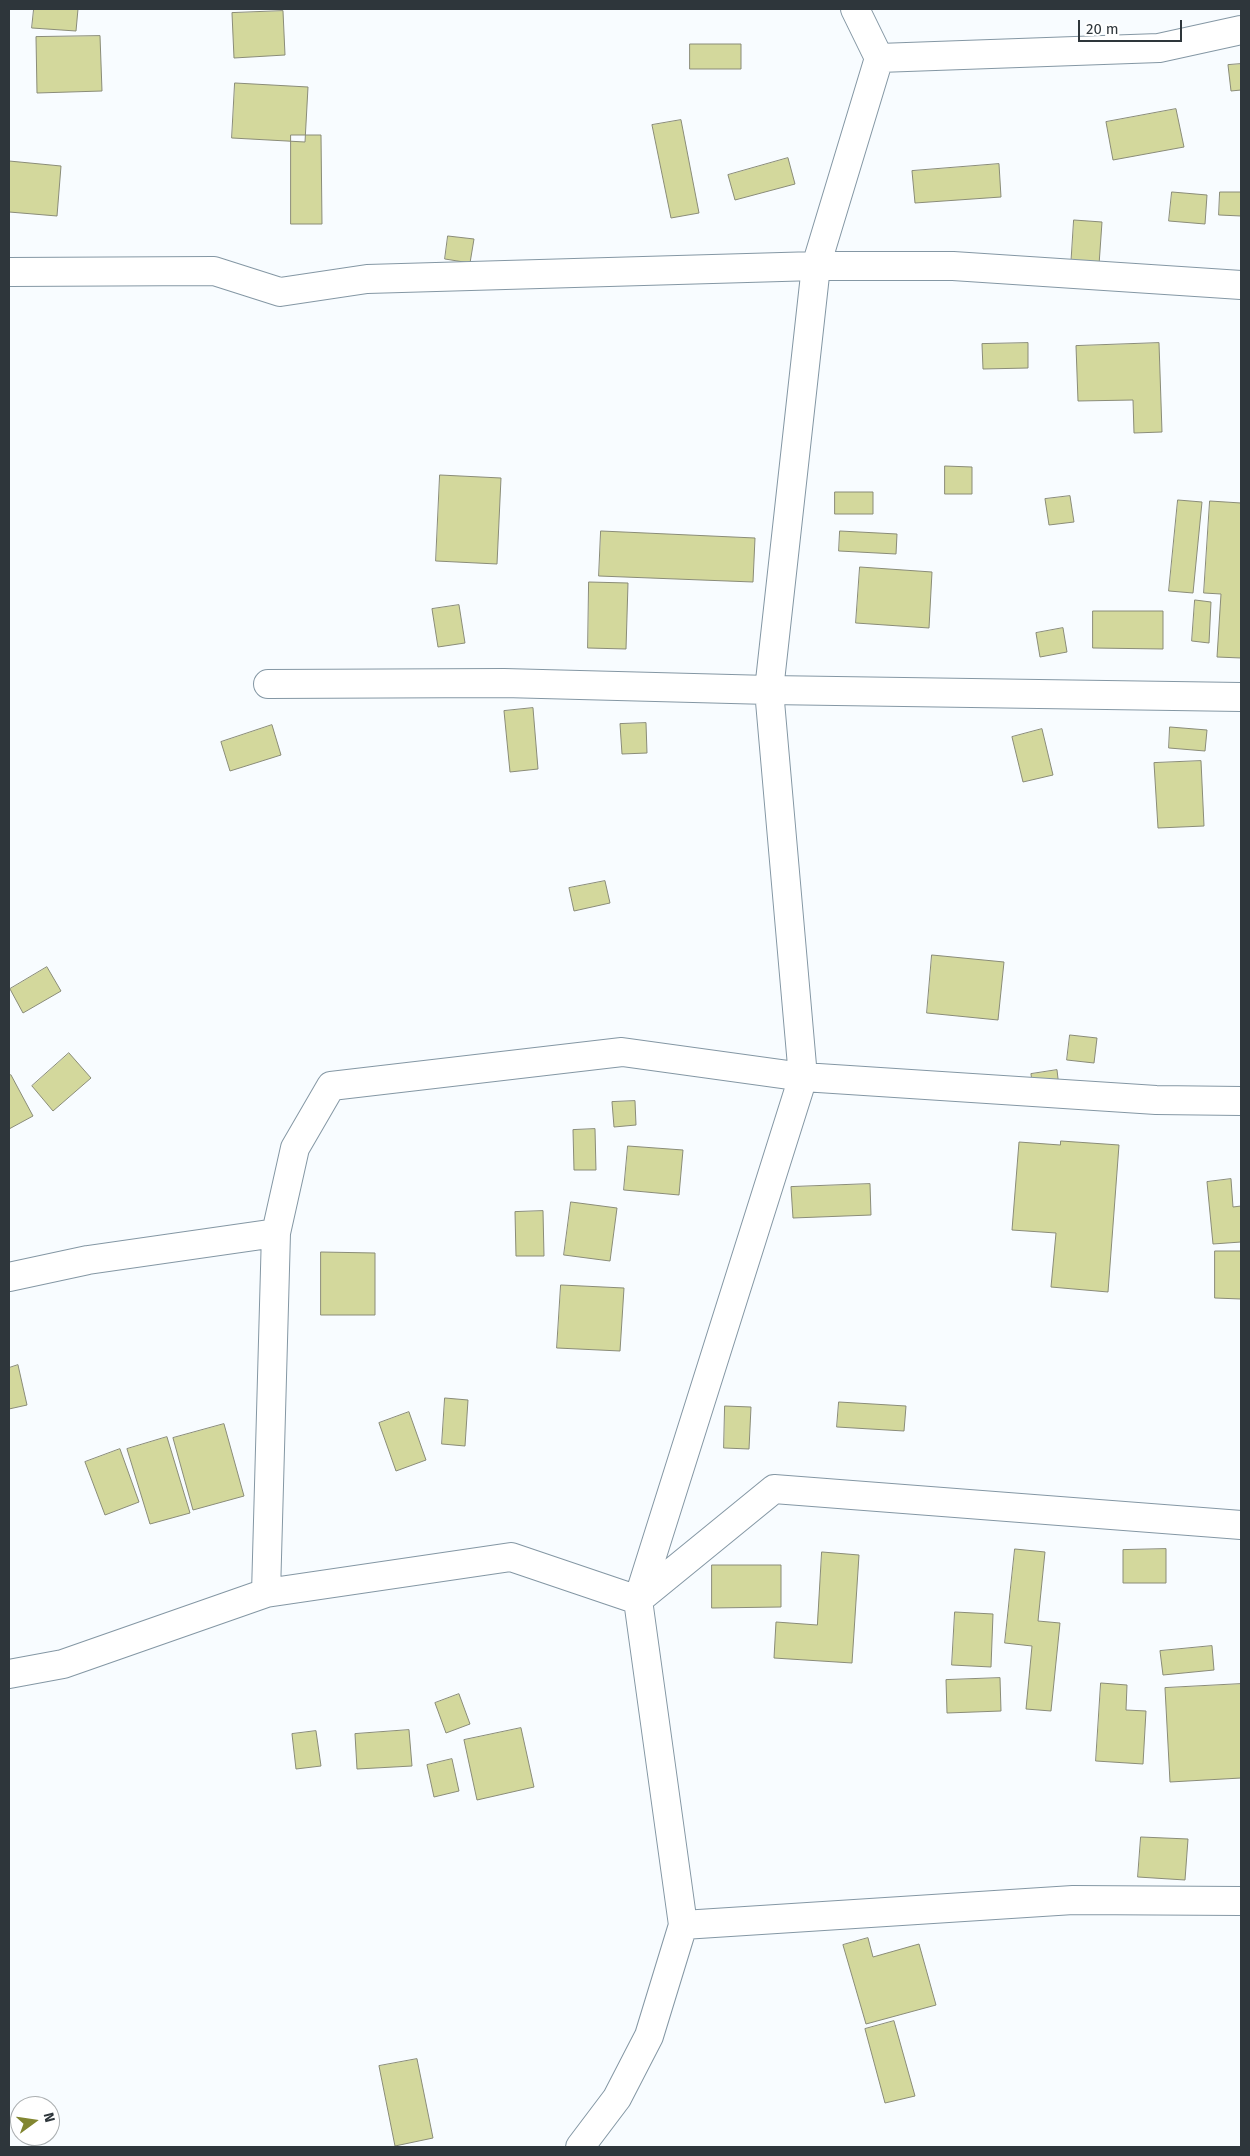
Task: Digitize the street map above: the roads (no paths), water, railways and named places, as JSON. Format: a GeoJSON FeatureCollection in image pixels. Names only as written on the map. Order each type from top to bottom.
{"type":"FeatureCollection","features":[{"type":"Feature","properties":{"kind":"street"},"geometry":{"type":"LineString","coordinates":[[580,2147],[618,2098],[650,2036],[684,1925],[638,1600],[803,1077],[770,690],[816,266],[880,58],[855,9]]}},
{"type":"Feature","properties":{"kind":"street"},"geometry":{"type":"LineString","coordinates":[[880,58],[1159,48],[1241,30]]}},
{"type":"Feature","properties":{"kind":"street"},"geometry":{"type":"LineString","coordinates":[[9,272],[214,271],[280,292],[367,279],[816,266],[953,266],[1241,285]]}},
{"type":"Feature","properties":{"kind":"street"},"geometry":{"type":"LineString","coordinates":[[268,684],[504,683],[770,690],[1241,696]]}},
{"type":"Feature","properties":{"kind":"street"},"geometry":{"type":"LineString","coordinates":[[266,1594],[276,1233],[295,1148],[331,1086],[622,1052],[803,1077],[1156,1100],[1241,1101]]}},
{"type":"Feature","properties":{"kind":"street"},"geometry":{"type":"LineString","coordinates":[[9,1277],[88,1260],[276,1233]]}},
{"type":"Feature","properties":{"kind":"street"},"geometry":{"type":"LineString","coordinates":[[638,1600],[774,1489],[1241,1525]]}},
{"type":"Feature","properties":{"kind":"street"},"geometry":{"type":"LineString","coordinates":[[9,1674],[63,1664],[266,1594],[511,1557],[638,1600]]}},
{"type":"Feature","properties":{"kind":"street"},"geometry":{"type":"LineString","coordinates":[[684,1925],[1073,1900],[1241,1901]]}}]}
